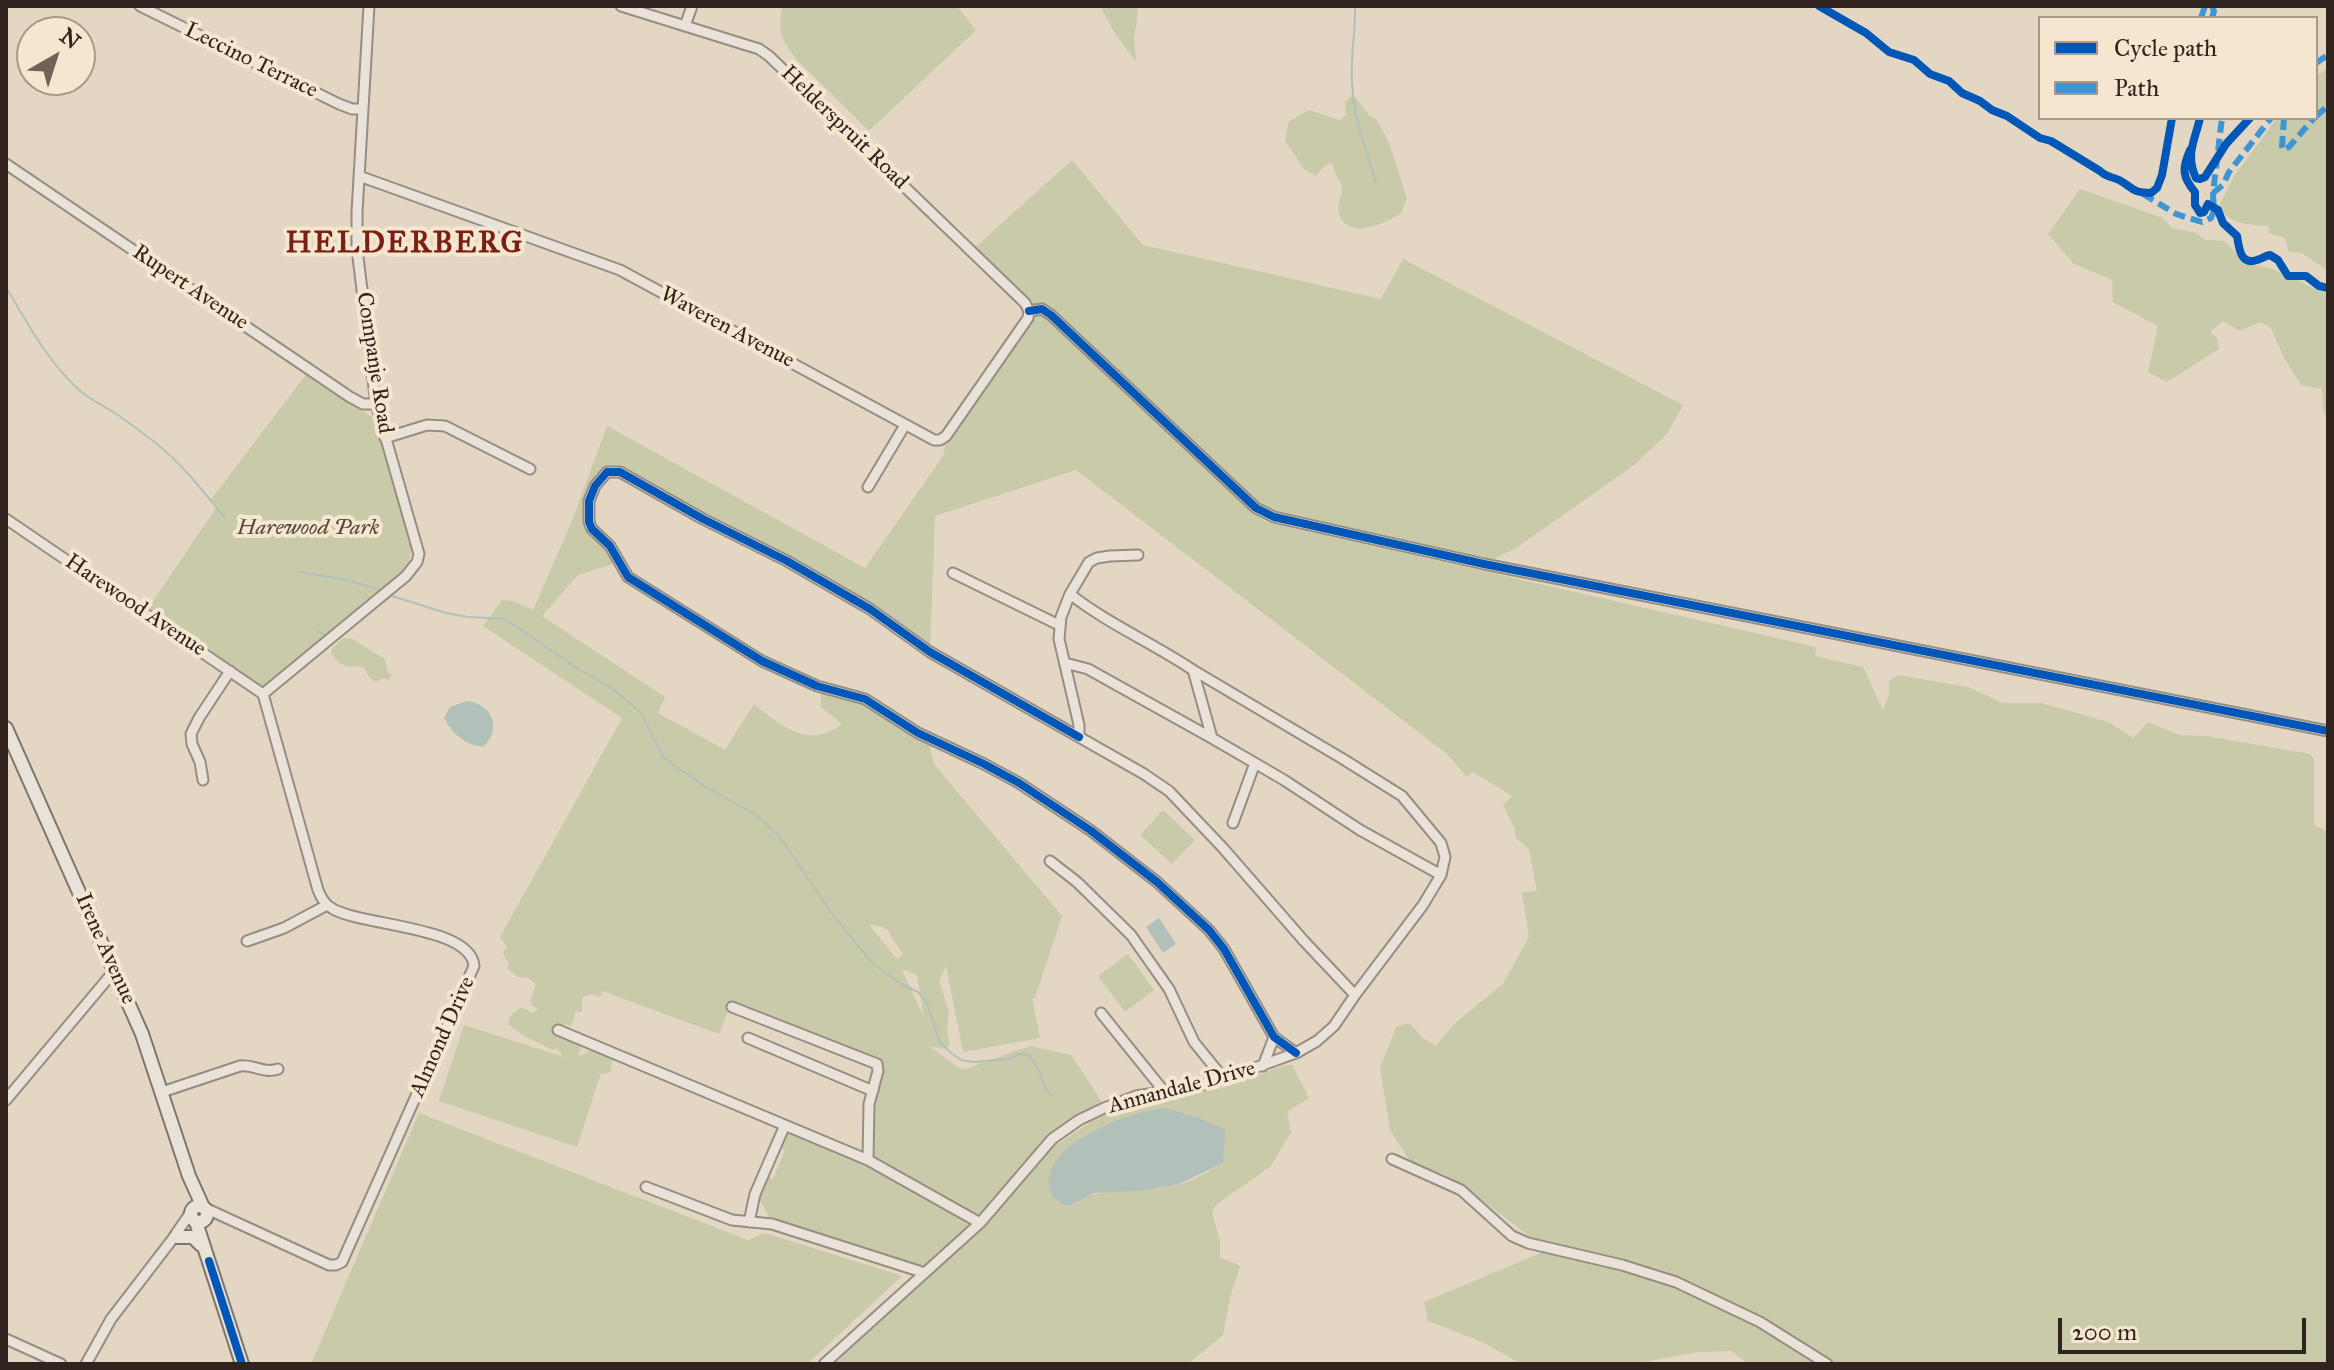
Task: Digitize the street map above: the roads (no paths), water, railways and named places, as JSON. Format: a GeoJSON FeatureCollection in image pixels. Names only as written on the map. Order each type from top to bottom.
{"type":"FeatureCollection","features":[{"type":"Feature","properties":{"kind":"street","name":"Leccino Terrace"},"geometry":{"type":"LineString","coordinates":[[140,6],[339,104],[363,109]]}},
{"type":"Feature","properties":{"kind":"street","name":"Companje Road"},"geometry":{"type":"LineString","coordinates":[[263,694],[406,576],[417,562],[418,546],[376,404],[357,249],[369,6]]}},
{"type":"Feature","properties":{"kind":"street","name":"Helderspruit Road"},"geometry":{"type":"LineString","coordinates":[[621,6],[759,49],[769,56],[1025,303],[1029,311]]}},
{"type":"Feature","properties":{"kind":"street"},"geometry":{"type":"LineString","coordinates":[[685,26],[692,6]]}},
{"type":"Feature","properties":{"kind":"street","name":"Rupert Avenue"},"geometry":{"type":"LineString","coordinates":[[6,164],[350,397],[363,404],[376,404]]}},
{"type":"Feature","properties":{"kind":"street","name":"Waveren Avenue"},"geometry":{"type":"LineString","coordinates":[[359,176],[620,270],[934,440],[946,436],[1028,318],[1029,311]]}},
{"type":"Feature","properties":{"kind":"street"},"geometry":{"type":"LineString","coordinates":[[1029,311],[1042,309],[1051,315],[1256,508],[1274,517],[1484,564],[2328,731]]}},
{"type":"Feature","properties":{"kind":"street"},"geometry":{"type":"LineString","coordinates":[[385,438],[427,425],[445,426],[530,469]]}},
{"type":"Feature","properties":{"kind":"street"},"geometry":{"type":"LineString","coordinates":[[868,487],[905,425]]}},
{"type":"Feature","properties":{"kind":"street"},"geometry":{"type":"LineString","coordinates":[[1296,1053],[1274,1037],[1229,958],[1209,930],[1157,882],[1090,830],[1010,778],[918,733],[865,699],[817,686],[762,661],[628,577],[610,546],[589,522],[589,501],[604,474],[620,472],[773,554],[870,609],[930,652],[1169,791],[1355,995]]}},
{"type":"Feature","properties":{"kind":"street","name":"Harewood Avenue"},"geometry":{"type":"LineString","coordinates":[[6,519],[263,694]]}},
{"type":"Feature","properties":{"kind":"street"},"geometry":{"type":"LineString","coordinates":[[1079,737],[1059,639],[1059,625],[1070,594],[1086,565],[1093,559],[1138,555]]}},
{"type":"Feature","properties":{"kind":"street"},"geometry":{"type":"LineString","coordinates":[[953,573],[1059,625]]}},
{"type":"Feature","properties":{"kind":"street"},"geometry":{"type":"LineString","coordinates":[[1070,594],[1093,612],[1193,670],[1212,738]]}},
{"type":"Feature","properties":{"kind":"street"},"geometry":{"type":"LineString","coordinates":[[1065,663],[1088,669],[1212,738],[1360,830],[1441,875]]}},
{"type":"Feature","properties":{"kind":"street","name":"Annandale Drive"},"geometry":{"type":"LineString","coordinates":[[824,1364],[980,1223],[1052,1139],[1066,1128],[1136,1096],[1194,1087],[1263,1066],[1296,1053],[1326,1034],[1423,905],[1441,875],[1445,862],[1438,839],[1397,792],[1193,670]]}},
{"type":"Feature","properties":{"kind":"street"},"geometry":{"type":"LineString","coordinates":[[203,780],[191,734],[230,671]]}},
{"type":"Feature","properties":{"kind":"street"},"geometry":{"type":"LineString","coordinates":[[247,941],[284,928],[327,905],[318,890],[263,694]]}},
{"type":"Feature","properties":{"kind":"street","name":"Irene Avenue"},"geometry":{"type":"LineString","coordinates":[[6,728],[12,756],[115,970],[142,1034],[189,1176],[209,1261]]}},
{"type":"Feature","properties":{"kind":"street"},"geometry":{"type":"LineString","coordinates":[[1233,823],[1255,763]]}},
{"type":"Feature","properties":{"kind":"street"},"geometry":{"type":"LineString","coordinates":[[1050,861],[1077,882],[1131,935],[1169,989],[1194,1042],[1224,1079]]}},
{"type":"Feature","properties":{"kind":"street","name":"Almond Drive"},"geometry":{"type":"LineString","coordinates":[[199,1214],[229,1220],[329,1265],[342,1262],[474,966],[470,952],[441,937],[339,912],[327,905]]}},
{"type":"Feature","properties":{"kind":"street"},"geometry":{"type":"LineString","coordinates":[[6,1100],[115,970]]}},
{"type":"Feature","properties":{"kind":"street"},"geometry":{"type":"LineString","coordinates":[[732,1007],[875,1063],[878,1071],[869,1104],[868,1160]]}},
{"type":"Feature","properties":{"kind":"street"},"geometry":{"type":"LineString","coordinates":[[1101,1013],[1163,1090]]}},
{"type":"Feature","properties":{"kind":"street"},"geometry":{"type":"LineString","coordinates":[[558,1030],[868,1160],[980,1223]]}},
{"type":"Feature","properties":{"kind":"street"},"geometry":{"type":"LineString","coordinates":[[1263,1066],[1274,1037]]}},
{"type":"Feature","properties":{"kind":"street"},"geometry":{"type":"LineString","coordinates":[[748,1038],[873,1091]]}},
{"type":"Feature","properties":{"kind":"street"},"geometry":{"type":"LineString","coordinates":[[162,1092],[247,1061],[269,1072],[278,1069]]}},
{"type":"Feature","properties":{"kind":"street"},"geometry":{"type":"LineString","coordinates":[[749,1222],[755,1194],[785,1125]]}},
{"type":"Feature","properties":{"kind":"street"},"geometry":{"type":"LineString","coordinates":[[1392,1159],[1461,1190],[1512,1236],[1528,1243],[1622,1265],[1676,1282],[1760,1322],[1827,1364]]}},
{"type":"Feature","properties":{"kind":"street"},"geometry":{"type":"LineString","coordinates":[[646,1187],[732,1220],[764,1223],[925,1273]]}},
{"type":"Feature","properties":{"kind":"street"},"geometry":{"type":"LineString","coordinates":[[754,1204],[764,1223]]}},
{"type":"Feature","properties":{"kind":"street"},"geometry":{"type":"LineString","coordinates":[[86,1364],[111,1319],[174,1239],[199,1214]]}},
{"type":"Feature","properties":{"kind":"street","name":"Irene Avenue"},"geometry":{"type":"LineString","coordinates":[[199,1214],[203,1248],[242,1364]]}},
{"type":"Feature","properties":{"kind":"street"},"geometry":{"type":"LineString","coordinates":[[174,1239],[193,1237],[203,1248]]}},
{"type":"Feature","properties":{"kind":"street"},"geometry":{"type":"LineString","coordinates":[[6,1339],[61,1364]]}},
{"type":"Feature","properties":{"kind":"waterway"},"geometry":{"type":"LineString","coordinates":[[1355,6],[1353,95],[1376,182]]}},
{"type":"Feature","properties":{"kind":"waterway"},"geometry":{"type":"LineString","coordinates":[[6,287],[38,340],[66,377],[86,396],[123,418],[157,444],[224,517]]}},
{"type":"Feature","properties":{"kind":"waterway"},"geometry":{"type":"LineString","coordinates":[[298,572],[343,579],[380,590]]}},
{"type":"Feature","properties":{"kind":"waterway"},"geometry":{"type":"LineString","coordinates":[[389,595],[446,613],[505,619],[613,689],[641,713],[664,758],[704,786],[758,816],[779,836],[856,944],[874,964],[899,983],[918,992],[927,1003],[940,1042],[951,1053],[961,1060],[974,1062],[1029,1055],[1052,1096]]}},
{"type":"Feature","properties":{"kind":"waterway"},"geometry":{"type":"LineString","coordinates":[[318,631],[326,636]]}},
{"type":"Feature","properties":{"kind":"district","name":"HELDERBERG"},"geometry":{"type":"Point","coordinates":[405,245]}},
{"type":"Feature","properties":{"kind":"park label","name":"Harewood Park"},"geometry":{"type":"Point","coordinates":[308,529]}}]}
